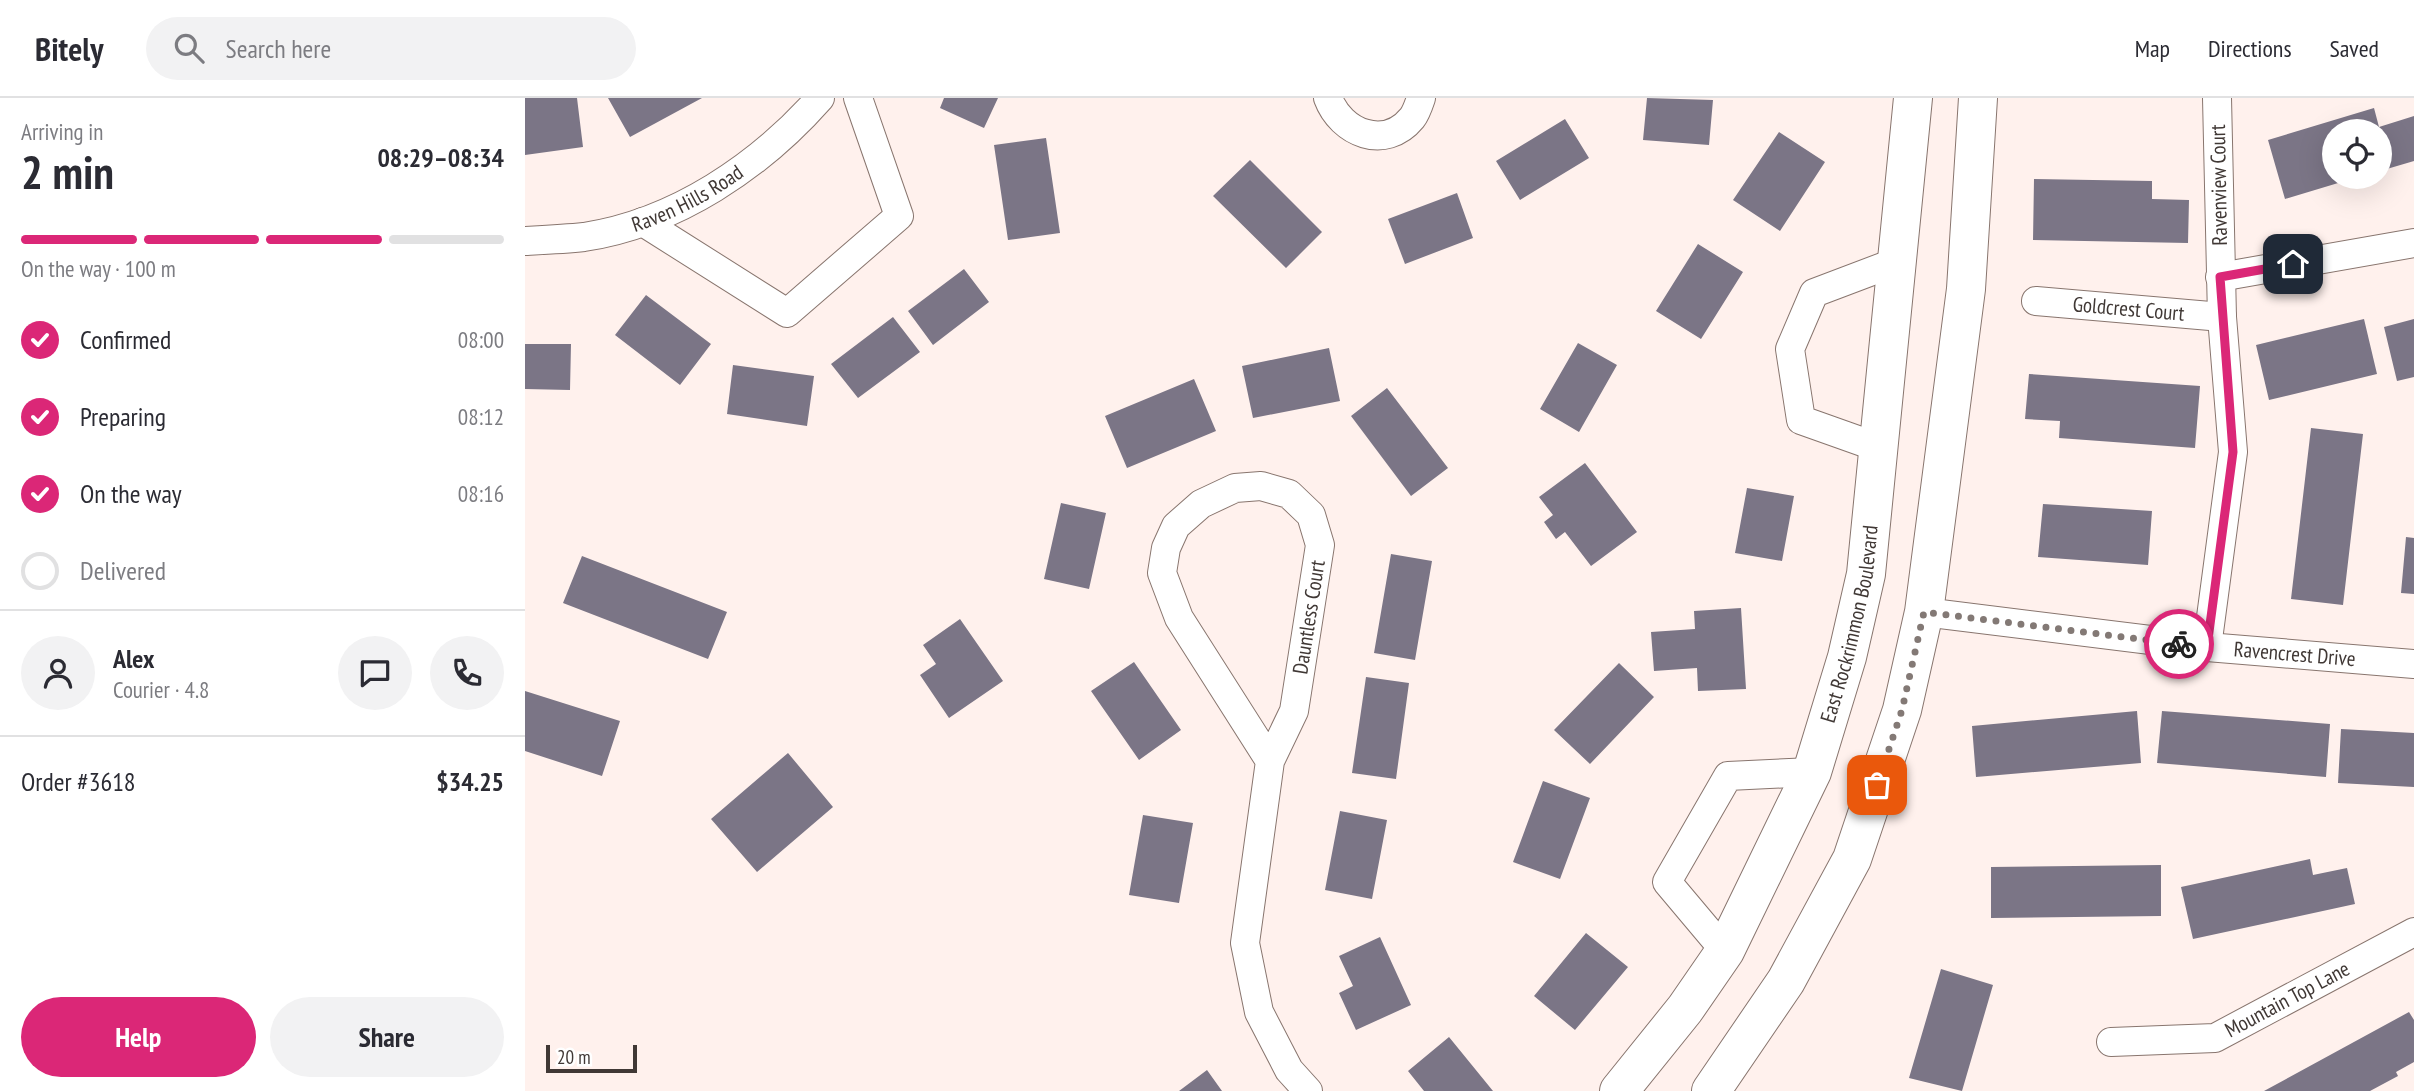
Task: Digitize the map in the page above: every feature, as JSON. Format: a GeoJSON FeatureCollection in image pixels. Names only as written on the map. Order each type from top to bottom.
{"type":"FeatureCollection","features":[{"type":"Feature","properties":{"kind":"main road","name":"East Rockrimmon Boulevard"},"geometry":{"type":"LineString","coordinates":[[1619,1091],[1655,1048],[1725,951],[1812,772],[1847,657],[1866,574],[1913,98]]}},
{"type":"Feature","properties":{"kind":"main road"},"geometry":{"type":"LineString","coordinates":[[1711,1091],[1786,981],[1852,859],[1902,710],[1924,612],[1966,289],[1978,98]]}},
{"type":"Feature","properties":{"kind":"street","name":"Raven Hills Road"},"geometry":{"type":"LineString","coordinates":[[525,241],[585,237],[643,222],[695,199],[753,162],[820,98]]}},
{"type":"Feature","properties":{"kind":"street"},"geometry":{"type":"LineString","coordinates":[[643,222],[787,313],[899,216],[858,98]]}},
{"type":"Feature","properties":{"kind":"street"},"geometry":{"type":"LineString","coordinates":[[1328,98],[1335,115],[1353,129],[1374,136],[1395,132],[1413,118],[1421,98]]}},
{"type":"Feature","properties":{"kind":"street","name":"Ravenview Court"},"geometry":{"type":"LineString","coordinates":[[2207,647],[2233,452],[2220,277],[2217,98]]}},
{"type":"Feature","properties":{"kind":"street"},"geometry":{"type":"LineString","coordinates":[[2220,277],[2414,243]]}},
{"type":"Feature","properties":{"kind":"street"},"geometry":{"type":"LineString","coordinates":[[1877,447],[1801,420],[1790,349],[1814,293],[1896,262]]}},
{"type":"Feature","properties":{"kind":"street","name":"Goldcrest Court"},"geometry":{"type":"LineString","coordinates":[[2036,302],[2222,317]]}},
{"type":"Feature","properties":{"kind":"street","name":"Dauntless Court"},"geometry":{"type":"LineString","coordinates":[[1270,761],[1179,618],[1162,573],[1165,548],[1176,526],[1201,504],[1235,488],[1261,486],[1289,494],[1311,515],[1320,545],[1294,711],[1270,761],[1245,943],[1259,1012],[1289,1070],[1308,1091]]}},
{"type":"Feature","properties":{"kind":"street","name":"Ravencrest Drive"},"geometry":{"type":"LineString","coordinates":[[1924,612],[2207,647],[2414,664]]}},
{"type":"Feature","properties":{"kind":"street"},"geometry":{"type":"LineString","coordinates":[[1725,951],[1667,881],[1728,776],[1812,772]]}},
{"type":"Feature","properties":{"kind":"street","name":"Mountain Top Lane"},"geometry":{"type":"LineString","coordinates":[[2111,1042],[2214,1038],[2414,932]]}},
{"type":"Feature","properties":{"kind":"building"},"geometry":{"type":"Polygon","coordinates":[[[525,98],[577,98],[583,147],[525,155],[525,98]]]}},
{"type":"Feature","properties":{"kind":"building"},"geometry":{"type":"Polygon","coordinates":[[[608,98],[702,98],[630,137],[608,98]]]}},
{"type":"Feature","properties":{"kind":"building"},"geometry":{"type":"Polygon","coordinates":[[[944,98],[998,98],[984,128],[940,108],[944,98]]]}},
{"type":"Feature","properties":{"kind":"building"},"geometry":{"type":"Polygon","coordinates":[[[1647,98],[1713,100],[1709,145],[1643,140],[1647,98]]]}},
{"type":"Feature","properties":{"kind":"building"},"geometry":{"type":"Polygon","coordinates":[[[2374,108],[2377,119],[2338,119],[2374,108]]]}},
{"type":"Feature","properties":{"kind":"building"},"geometry":{"type":"Polygon","coordinates":[[[2414,116],[2414,161],[2392,167],[2392,123],[2414,116]]]}},
{"type":"Feature","properties":{"kind":"building"},"geometry":{"type":"Polygon","coordinates":[[[1565,119],[1589,158],[1520,200],[1496,161],[1565,119]]]}},
{"type":"Feature","properties":{"kind":"building"},"geometry":{"type":"Polygon","coordinates":[[[2322,124],[2322,188],[2285,199],[2268,140],[2322,124]]]}},
{"type":"Feature","properties":{"kind":"building"},"geometry":{"type":"Polygon","coordinates":[[[1779,132],[1825,162],[1780,231],[1733,200],[1779,132]]]}},
{"type":"Feature","properties":{"kind":"building"},"geometry":{"type":"Polygon","coordinates":[[[1046,138],[1060,233],[1008,240],[994,145],[1046,138]]]}},
{"type":"Feature","properties":{"kind":"building"},"geometry":{"type":"Polygon","coordinates":[[[1250,160],[1322,232],[1286,268],[1213,196],[1250,160]]]}},
{"type":"Feature","properties":{"kind":"building"},"geometry":{"type":"Polygon","coordinates":[[[2034,179],[2152,181],[2152,199],[2189,200],[2188,243],[2033,240],[2034,179]]]}},
{"type":"Feature","properties":{"kind":"building"},"geometry":{"type":"Polygon","coordinates":[[[1457,193],[1473,238],[1405,264],[1388,219],[1457,193]]]}},
{"type":"Feature","properties":{"kind":"building"},"geometry":{"type":"Polygon","coordinates":[[[1698,244],[1743,272],[1701,339],[1656,311],[1698,244]]]}},
{"type":"Feature","properties":{"kind":"building"},"geometry":{"type":"Polygon","coordinates":[[[964,269],[989,302],[933,345],[908,311],[964,269]]]}},
{"type":"Feature","properties":{"kind":"building"},"geometry":{"type":"Polygon","coordinates":[[[646,295],[711,344],[680,385],[615,335],[646,295]]]}},
{"type":"Feature","properties":{"kind":"building"},"geometry":{"type":"Polygon","coordinates":[[[893,317],[920,352],[858,398],[831,364],[893,317]]]}},
{"type":"Feature","properties":{"kind":"building"},"geometry":{"type":"Polygon","coordinates":[[[2364,319],[2377,374],[2269,400],[2256,345],[2364,319]]]}},
{"type":"Feature","properties":{"kind":"building"},"geometry":{"type":"Polygon","coordinates":[[[2414,319],[2414,377],[2397,381],[2384,327],[2414,319]]]}},
{"type":"Feature","properties":{"kind":"building"},"geometry":{"type":"Polygon","coordinates":[[[1578,343],[1617,365],[1579,432],[1540,409],[1578,343]]]}},
{"type":"Feature","properties":{"kind":"building"},"geometry":{"type":"Polygon","coordinates":[[[525,344],[571,344],[570,390],[525,389],[525,344]]]}},
{"type":"Feature","properties":{"kind":"building"},"geometry":{"type":"Polygon","coordinates":[[[1329,348],[1340,401],[1253,418],[1242,366],[1329,348]]]}},
{"type":"Feature","properties":{"kind":"building"},"geometry":{"type":"Polygon","coordinates":[[[733,365],[814,376],[807,426],[727,414],[733,365]]]}},
{"type":"Feature","properties":{"kind":"building"},"geometry":{"type":"Polygon","coordinates":[[[2029,374],[2200,386],[2195,448],[2059,438],[2060,421],[2025,419],[2029,374]]]}},
{"type":"Feature","properties":{"kind":"building"},"geometry":{"type":"Polygon","coordinates":[[[1194,379],[1216,431],[1127,468],[1105,416],[1194,379]]]}},
{"type":"Feature","properties":{"kind":"building"},"geometry":{"type":"Polygon","coordinates":[[[1387,388],[1448,468],[1411,496],[1351,416],[1387,388]]]}},
{"type":"Feature","properties":{"kind":"building"},"geometry":{"type":"Polygon","coordinates":[[[2311,428],[2363,434],[2343,605],[2291,599],[2311,428]]]}},
{"type":"Feature","properties":{"kind":"building"},"geometry":{"type":"Polygon","coordinates":[[[1585,463],[1637,532],[1591,566],[1565,532],[1556,539],[1544,522],[1553,515],[1539,497],[1585,463]]]}},
{"type":"Feature","properties":{"kind":"building"},"geometry":{"type":"Polygon","coordinates":[[[1747,488],[1794,496],[1782,561],[1735,553],[1747,488]]]}},
{"type":"Feature","properties":{"kind":"building"},"geometry":{"type":"Polygon","coordinates":[[[1061,503],[1106,513],[1089,589],[1044,579],[1061,503]]]}},
{"type":"Feature","properties":{"kind":"building"},"geometry":{"type":"Polygon","coordinates":[[[2043,504],[2152,511],[2148,565],[2038,557],[2043,504]]]}},
{"type":"Feature","properties":{"kind":"building"},"geometry":{"type":"Polygon","coordinates":[[[2406,537],[2414,538],[2414,594],[2401,593],[2406,537]]]}},
{"type":"Feature","properties":{"kind":"building"},"geometry":{"type":"Polygon","coordinates":[[[1391,554],[1432,561],[1415,660],[1374,653],[1391,554]]]}},
{"type":"Feature","properties":{"kind":"building"},"geometry":{"type":"Polygon","coordinates":[[[582,556],[727,612],[708,659],[563,603],[582,556]]]}},
{"type":"Feature","properties":{"kind":"building"},"geometry":{"type":"Polygon","coordinates":[[[1741,608],[1746,689],[1698,691],[1697,668],[1654,671],[1651,632],[1695,629],[1694,611],[1741,608]]]}},
{"type":"Feature","properties":{"kind":"building"},"geometry":{"type":"Polygon","coordinates":[[[960,619],[1003,681],[949,718],[920,675],[936,664],[923,645],[960,619]]]}},
{"type":"Feature","properties":{"kind":"building"},"geometry":{"type":"Polygon","coordinates":[[[1134,662],[1181,730],[1139,760],[1091,691],[1134,662]]]}},
{"type":"Feature","properties":{"kind":"building"},"geometry":{"type":"Polygon","coordinates":[[[1619,663],[1654,697],[1590,764],[1554,730],[1619,663]]]}},
{"type":"Feature","properties":{"kind":"building"},"geometry":{"type":"Polygon","coordinates":[[[1366,677],[1409,683],[1396,779],[1352,773],[1366,677]]]}},
{"type":"Feature","properties":{"kind":"building"},"geometry":{"type":"Polygon","coordinates":[[[525,691],[620,721],[602,776],[525,751],[525,691]]]}},
{"type":"Feature","properties":{"kind":"building"},"geometry":{"type":"Polygon","coordinates":[[[2137,711],[2141,763],[1976,777],[1972,726],[2137,711]]]}},
{"type":"Feature","properties":{"kind":"building"},"geometry":{"type":"Polygon","coordinates":[[[2162,711],[2330,724],[2326,777],[2157,763],[2162,711]]]}},
{"type":"Feature","properties":{"kind":"building"},"geometry":{"type":"Polygon","coordinates":[[[2341,729],[2414,733],[2414,787],[2338,783],[2341,729]]]}},
{"type":"Feature","properties":{"kind":"building"},"geometry":{"type":"Polygon","coordinates":[[[788,753],[833,807],[757,872],[711,819],[788,753]]]}},
{"type":"Feature","properties":{"kind":"building"},"geometry":{"type":"Polygon","coordinates":[[[1543,781],[1590,798],[1560,879],[1513,862],[1543,781]]]}},
{"type":"Feature","properties":{"kind":"building"},"geometry":{"type":"Polygon","coordinates":[[[1340,811],[1387,820],[1372,899],[1325,890],[1340,811]]]}},
{"type":"Feature","properties":{"kind":"building"},"geometry":{"type":"Polygon","coordinates":[[[1143,815],[1193,823],[1179,903],[1129,895],[1143,815]]]}},
{"type":"Feature","properties":{"kind":"building"},"geometry":{"type":"Polygon","coordinates":[[[2310,859],[2313,875],[2347,868],[2355,904],[2193,939],[2181,887],[2310,859]]]}},
{"type":"Feature","properties":{"kind":"building"},"geometry":{"type":"Polygon","coordinates":[[[2161,865],[2161,916],[1991,918],[1991,867],[2161,865]]]}},
{"type":"Feature","properties":{"kind":"building"},"geometry":{"type":"Polygon","coordinates":[[[1586,933],[1628,967],[1575,1030],[1534,996],[1586,933]]]}},
{"type":"Feature","properties":{"kind":"building"},"geometry":{"type":"Polygon","coordinates":[[[1380,937],[1411,1005],[1356,1030],[1339,993],[1353,986],[1339,956],[1380,937]]]}},
{"type":"Feature","properties":{"kind":"building"},"geometry":{"type":"Polygon","coordinates":[[[1941,969],[1993,985],[1962,1091],[1909,1078],[1941,969]]]}},
{"type":"Feature","properties":{"kind":"building"},"geometry":{"type":"Polygon","coordinates":[[[2409,1012],[2414,1020],[2414,1062],[2396,1072],[2398,1076],[2370,1091],[2264,1091],[2409,1012]]]}},
{"type":"Feature","properties":{"kind":"building"},"geometry":{"type":"Polygon","coordinates":[[[1449,1037],[1493,1091],[1424,1091],[1408,1071],[1449,1037]]]}},
{"type":"Feature","properties":{"kind":"building"},"geometry":{"type":"Polygon","coordinates":[[[1207,1070],[1222,1091],[1179,1091],[1207,1070]]]}},
{"type":"Feature","properties":{"kind":"way so far"},"geometry":{"type":"LineString","coordinates":[[1877,785],[1902,710],[1924,612],[2179,644]]}},
{"type":"Feature","properties":{"kind":"route"},"geometry":{"type":"LineString","coordinates":[[2179,644],[2207,647],[2233,452],[2220,277],[2293,264]]}}]}
